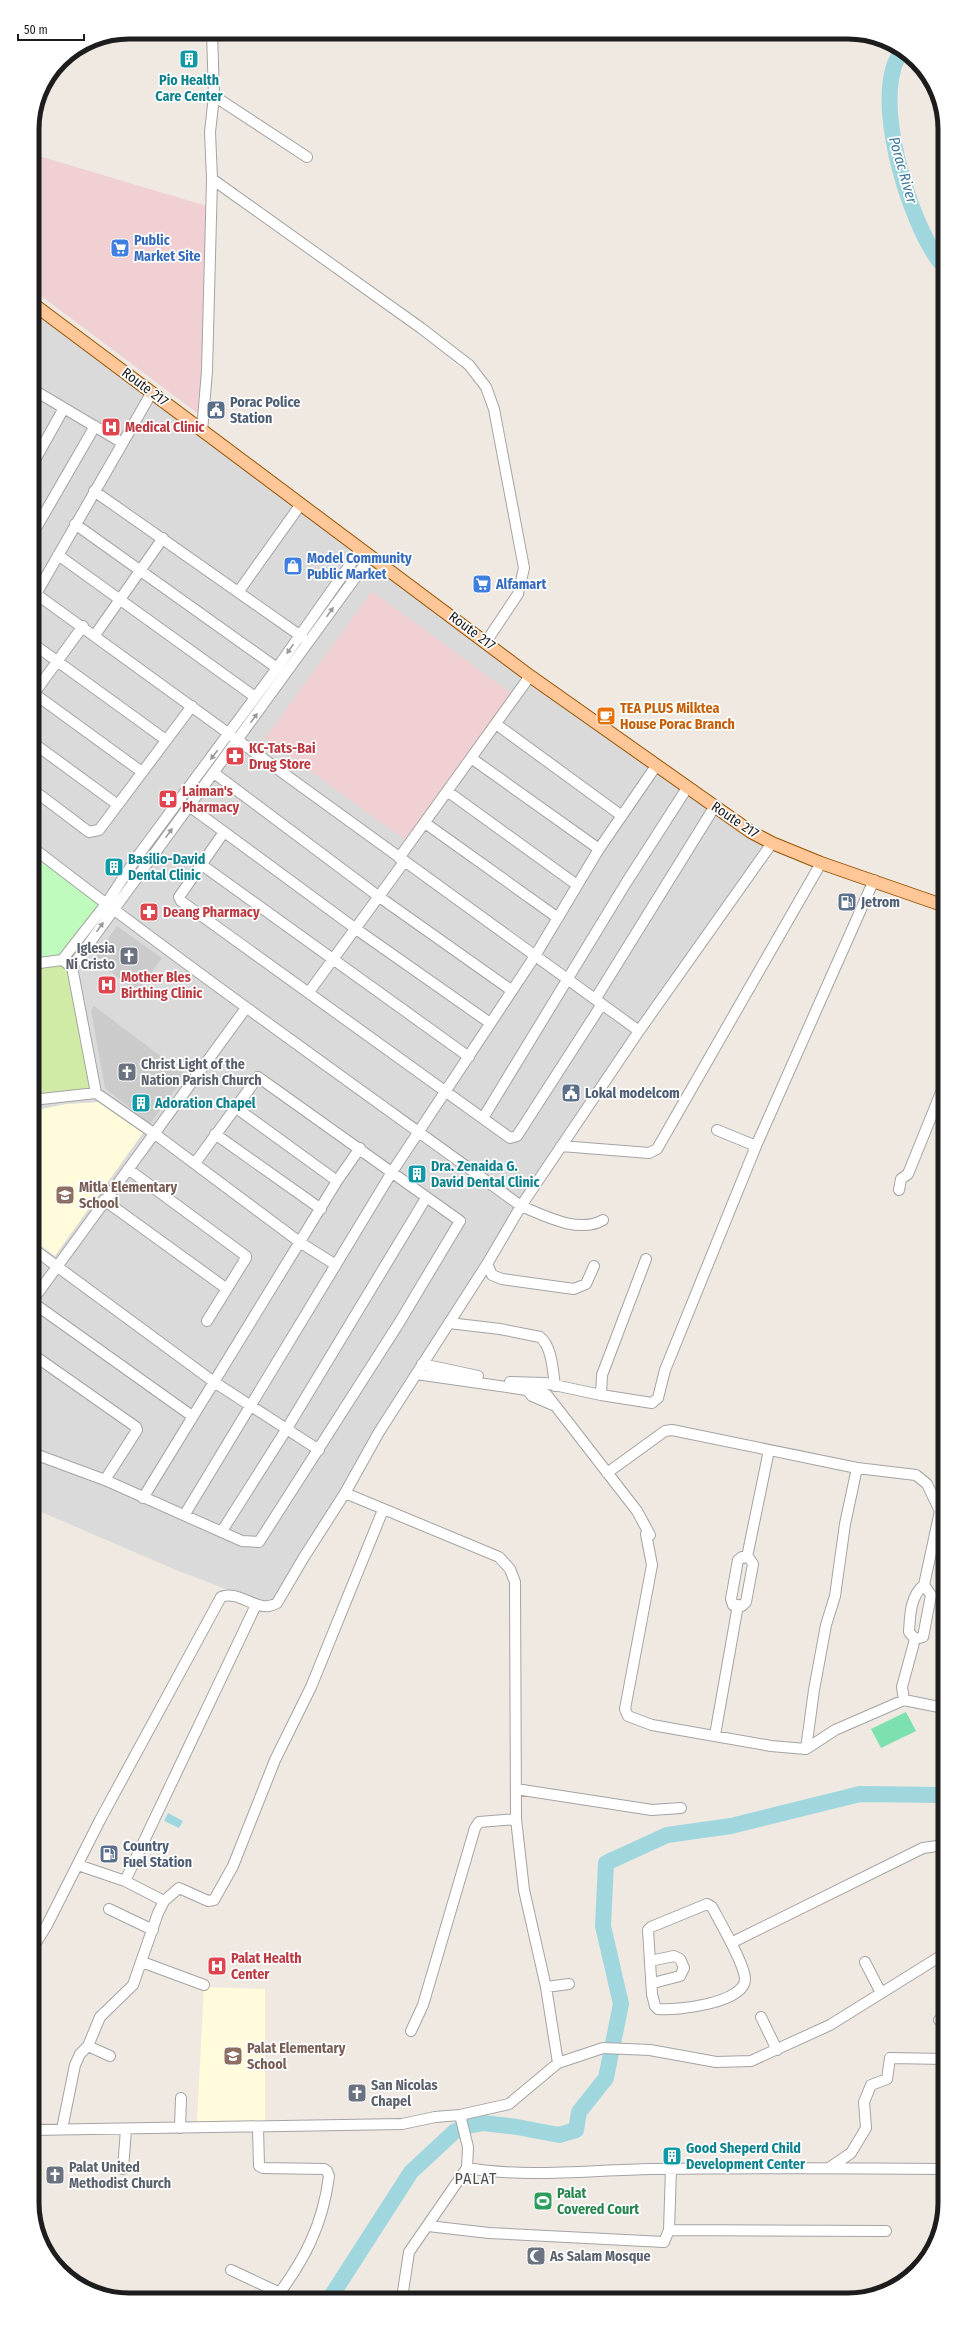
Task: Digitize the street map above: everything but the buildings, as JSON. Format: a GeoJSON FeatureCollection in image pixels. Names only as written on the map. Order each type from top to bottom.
{"type":"FeatureCollection","features":[{"type":"Feature","properties":{"kind":"main road","name":"Route 217"},"geometry":{"type":"LineString","coordinates":[[39,308],[530,676],[751,832],[772,844],[821,863],[874,880],[938,904]]}},
{"type":"Feature","properties":{"kind":"street"},"geometry":{"type":"LineString","coordinates":[[202,431],[207,371],[212,179],[210,132],[214,96],[212,39]]}},
{"type":"Feature","properties":{"kind":"street"},"geometry":{"type":"LineString","coordinates":[[214,96],[307,157]]}},
{"type":"Feature","properties":{"kind":"street"},"geometry":{"type":"LineString","coordinates":[[212,179],[421,328],[469,365],[486,387],[494,409],[524,568],[518,594],[486,642]]}},
{"type":"Feature","properties":{"kind":"street"},"geometry":{"type":"LineString","coordinates":[[39,584],[58,555],[152,392]]}},
{"type":"Feature","properties":{"kind":"street"},"geometry":{"type":"LineString","coordinates":[[39,393],[122,442]]}},
{"type":"Feature","properties":{"kind":"street"},"geometry":{"type":"LineString","coordinates":[[39,453],[64,408]]}},
{"type":"Feature","properties":{"kind":"street"},"geometry":{"type":"LineString","coordinates":[[39,523],[95,426]]}},
{"type":"Feature","properties":{"kind":"street"},"geometry":{"type":"LineString","coordinates":[[94,491],[309,642]]}},
{"type":"Feature","properties":{"kind":"street"},"geometry":{"type":"LineString","coordinates":[[239,592],[301,504]]}},
{"type":"Feature","properties":{"kind":"street"},"geometry":{"type":"LineString","coordinates":[[75,524],[277,668]]}},
{"type":"Feature","properties":{"kind":"street"},"geometry":{"type":"LineString","coordinates":[[95,634],[163,538]]}},
{"type":"Feature","properties":{"kind":"street"},"geometry":{"type":"LineString","coordinates":[[96,1093],[72,967],[162,823],[230,733],[300,636],[366,553]]}},
{"type":"Feature","properties":{"kind":"street"},"geometry":{"type":"LineString","coordinates":[[39,963],[62,960],[109,907],[239,740],[309,642],[366,553]]}},
{"type":"Feature","properties":{"kind":"street"},"geometry":{"type":"LineString","coordinates":[[58,555],[255,697]]}},
{"type":"Feature","properties":{"kind":"street"},"geometry":{"type":"LineString","coordinates":[[39,595],[95,634],[401,860],[568,978],[639,1031]]}},
{"type":"Feature","properties":{"kind":"street"},"geometry":{"type":"LineString","coordinates":[[39,686],[83,626]]}},
{"type":"Feature","properties":{"kind":"street"},"geometry":{"type":"LineString","coordinates":[[39,648],[166,740]]}},
{"type":"Feature","properties":{"kind":"street"},"geometry":{"type":"LineString","coordinates":[[309,992],[378,896],[447,791],[530,676]]}},
{"type":"Feature","properties":{"kind":"street"},"geometry":{"type":"LineString","coordinates":[[39,698],[142,772]]}},
{"type":"Feature","properties":{"kind":"street"},"geometry":{"type":"LineString","coordinates":[[39,795],[91,833],[101,829],[192,706]]}},
{"type":"Feature","properties":{"kind":"street"},"geometry":{"type":"LineString","coordinates":[[496,724],[622,816]]}},
{"type":"Feature","properties":{"kind":"street"},"geometry":{"type":"LineString","coordinates":[[39,747],[118,805]]}},
{"type":"Feature","properties":{"kind":"street"},"geometry":{"type":"LineString","coordinates":[[471,758],[599,849]]}},
{"type":"Feature","properties":{"kind":"street"},"geometry":{"type":"LineString","coordinates":[[185,1514],[392,1172],[469,1057],[511,990],[535,956],[599,849],[656,766]]}},
{"type":"Feature","properties":{"kind":"street"},"geometry":{"type":"LineString","coordinates":[[214,773],[378,896],[511,990]]}},
{"type":"Feature","properties":{"kind":"street"},"geometry":{"type":"LineString","coordinates":[[482,1118],[687,788]]}},
{"type":"Feature","properties":{"kind":"street"},"geometry":{"type":"LineString","coordinates":[[447,791],[577,885]]}},
{"type":"Feature","properties":{"kind":"street"},"geometry":{"type":"LineString","coordinates":[[189,806],[356,928],[490,1023]]}},
{"type":"Feature","properties":{"kind":"street"},"geometry":{"type":"LineString","coordinates":[[224,832],[179,899],[447,1090],[510,1138],[517,1136],[715,806]]}},
{"type":"Feature","properties":{"kind":"street"},"geometry":{"type":"LineString","coordinates":[[425,823],[558,918]]}},
{"type":"Feature","properties":{"kind":"street"},"geometry":{"type":"LineString","coordinates":[[39,1938],[146,1733],[221,1597],[229,1595],[256,1605],[272,1607],[277,1603],[422,1364],[487,1264],[521,1206],[639,1031],[772,844]]}},
{"type":"Feature","properties":{"kind":"street"},"geometry":{"type":"LineString","coordinates":[[39,852],[109,907],[246,1008],[521,1206],[550,1218],[587,1226],[603,1220]]}},
{"type":"Feature","properties":{"kind":"street"},"geometry":{"type":"LineString","coordinates":[[561,1146],[649,1153],[657,1149],[821,863]]}},
{"type":"Feature","properties":{"kind":"street"},"geometry":{"type":"LineString","coordinates":[[202,865],[332,960],[469,1057]]}},
{"type":"Feature","properties":{"kind":"street"},"geometry":{"type":"LineString","coordinates":[[422,1364],[516,1383],[528,1382],[652,1403],[658,1398],[665,1370],[756,1146],[874,880]]}},
{"type":"Feature","properties":{"kind":"street"},"geometry":{"type":"LineString","coordinates":[[62,960],[72,967]]}},
{"type":"Feature","properties":{"kind":"street"},"geometry":{"type":"LineString","coordinates":[[39,1292],[104,1200],[155,1134],[246,1008]]}},
{"type":"Feature","properties":{"kind":"street"},"geometry":{"type":"LineString","coordinates":[[39,1456],[106,1480],[143,1498],[185,1514],[242,1541],[259,1542],[319,1450],[460,1221],[426,1198],[360,1148],[260,1078],[256,1078],[195,1163]]}},
{"type":"Feature","properties":{"kind":"street"},"geometry":{"type":"LineString","coordinates":[[39,1099],[96,1093],[195,1163],[301,1242],[336,1265]]}},
{"type":"Feature","properties":{"kind":"street"},"geometry":{"type":"LineString","coordinates":[[899,1190],[901,1179],[908,1174],[938,1100]]}},
{"type":"Feature","properties":{"kind":"street"},"geometry":{"type":"LineString","coordinates":[[235,1107],[337,1181]]}},
{"type":"Feature","properties":{"kind":"street"},"geometry":{"type":"LineString","coordinates":[[717,1130],[756,1146]]}},
{"type":"Feature","properties":{"kind":"street"},"geometry":{"type":"LineString","coordinates":[[215,1134],[321,1210]]}},
{"type":"Feature","properties":{"kind":"street"},"geometry":{"type":"LineString","coordinates":[[143,1498],[192,1416],[321,1210],[337,1181],[360,1148]]}},
{"type":"Feature","properties":{"kind":"street"},"geometry":{"type":"LineString","coordinates":[[128,1169],[244,1254],[246,1258],[207,1321]]}},
{"type":"Feature","properties":{"kind":"street"},"geometry":{"type":"LineString","coordinates":[[222,1532],[286,1430],[426,1198]]}},
{"type":"Feature","properties":{"kind":"street"},"geometry":{"type":"LineString","coordinates":[[104,1200],[227,1289]]}},
{"type":"Feature","properties":{"kind":"street"},"geometry":{"type":"LineString","coordinates":[[39,1253],[214,1382],[319,1450]]}},
{"type":"Feature","properties":{"kind":"street"},"geometry":{"type":"LineString","coordinates":[[601,1395],[602,1375],[646,1259]]}},
{"type":"Feature","properties":{"kind":"street"},"geometry":{"type":"LineString","coordinates":[[487,1264],[492,1275],[502,1279],[574,1289],[586,1284],[594,1266]]}},
{"type":"Feature","properties":{"kind":"street"},"geometry":{"type":"LineString","coordinates":[[39,1307],[192,1416]]}},
{"type":"Feature","properties":{"kind":"street"},"geometry":{"type":"LineString","coordinates":[[448,1323],[500,1329],[540,1338],[545,1341],[548,1349],[555,1386]]}},
{"type":"Feature","properties":{"kind":"street"},"geometry":{"type":"LineString","coordinates":[[39,1359],[136,1427],[137,1430],[106,1480]]}},
{"type":"Feature","properties":{"kind":"street"},"geometry":{"type":"LineString","coordinates":[[416,1374],[527,1390],[532,1396],[553,1405],[637,1511],[650,1535],[646,1534],[651,1550],[652,1565],[625,1709],[628,1716],[635,1720],[771,1746],[806,1749],[835,1730],[904,1700],[938,1707]]}},
{"type":"Feature","properties":{"kind":"street"},"geometry":{"type":"LineString","coordinates":[[608,1473],[665,1431],[672,1430],[857,1468],[916,1475],[928,1484],[938,1503]]}},
{"type":"Feature","properties":{"kind":"street"},"geometry":{"type":"LineString","coordinates":[[747,1557],[769,1450]]}},
{"type":"Feature","properties":{"kind":"street"},"geometry":{"type":"LineString","coordinates":[[806,1749],[814,1690],[826,1625],[835,1596],[845,1524],[857,1468]]}},
{"type":"Feature","properties":{"kind":"street"},"geometry":{"type":"LineString","coordinates":[[345,1493],[383,1510],[481,1548],[499,1557],[510,1569],[515,1582],[516,1819],[524,1890],[546,1987],[558,2063]]}},
{"type":"Feature","properties":{"kind":"street"},"geometry":{"type":"LineString","coordinates":[[62,2129],[75,2065],[80,2054],[88,2046],[100,2017],[127,1993],[142,1962],[152,1930],[164,1902],[179,1888],[208,1901],[214,1900],[233,1866],[275,1760],[311,1687],[383,1510]]}},
{"type":"Feature","properties":{"kind":"street"},"geometry":{"type":"LineString","coordinates":[[915,1639],[909,1632],[910,1618],[916,1592],[924,1585],[938,1527]]}},
{"type":"Feature","properties":{"kind":"street"},"geometry":{"type":"LineString","coordinates":[[747,1557],[753,1564],[746,1602],[744,1605],[738,1605],[732,1603],[731,1599],[738,1560],[747,1557]]}},
{"type":"Feature","properties":{"kind":"street"},"geometry":{"type":"LineString","coordinates":[[915,1639],[923,1637],[930,1603],[931,1595],[924,1585]]}},
{"type":"Feature","properties":{"kind":"street"},"geometry":{"type":"LineString","coordinates":[[125,1881],[256,1605]]}},
{"type":"Feature","properties":{"kind":"street"},"geometry":{"type":"LineString","coordinates":[[715,1735],[738,1605]]}},
{"type":"Feature","properties":{"kind":"street"},"geometry":{"type":"LineString","coordinates":[[904,1700],[902,1687],[915,1639]]}},
{"type":"Feature","properties":{"kind":"street"},"geometry":{"type":"LineString","coordinates":[[516,1789],[652,1810],[681,1808]]}},
{"type":"Feature","properties":{"kind":"street"},"geometry":{"type":"LineString","coordinates":[[412,2031],[422,2005],[474,1828],[479,1822],[516,1819]]}},
{"type":"Feature","properties":{"kind":"street"},"geometry":{"type":"LineString","coordinates":[[731,1943],[923,1848],[938,1846]]}},
{"type":"Feature","properties":{"kind":"street"},"geometry":{"type":"LineString","coordinates":[[78,1865],[125,1881],[164,1902]]}},
{"type":"Feature","properties":{"kind":"street"},"geometry":{"type":"LineString","coordinates":[[703,1905],[710,1905],[731,1943],[746,1978],[745,1984],[721,2001],[699,2006],[658,2009],[655,2006],[647,1935],[651,1927],[703,1905]]}},
{"type":"Feature","properties":{"kind":"street"},"geometry":{"type":"LineString","coordinates":[[109,1909],[152,1930]]}},
{"type":"Feature","properties":{"kind":"street"},"geometry":{"type":"LineString","coordinates":[[650,1961],[674,1956],[680,1959],[684,1968],[680,1976],[653,1983]]}},
{"type":"Feature","properties":{"kind":"street"},"geometry":{"type":"LineString","coordinates":[[39,2130],[258,2128],[402,2124],[435,2117],[460,2120],[509,2104],[558,2063],[589,2052],[610,2048],[624,2048],[731,2063],[751,2060],[777,2050],[830,2025],[938,1958]]}},
{"type":"Feature","properties":{"kind":"street"},"geometry":{"type":"LineString","coordinates":[[142,1962],[204,1985]]}},
{"type":"Feature","properties":{"kind":"street"},"geometry":{"type":"LineString","coordinates":[[865,1962],[881,1993]]}},
{"type":"Feature","properties":{"kind":"street"},"geometry":{"type":"LineString","coordinates":[[546,1987],[569,1984]]}},
{"type":"Feature","properties":{"kind":"street"},"geometry":{"type":"LineString","coordinates":[[761,2017],[777,2050]]}},
{"type":"Feature","properties":{"kind":"street"},"geometry":{"type":"LineString","coordinates":[[88,2046],[110,2056]]}},
{"type":"Feature","properties":{"kind":"street"},"geometry":{"type":"LineString","coordinates":[[828,2169],[851,2153],[866,2128],[864,2102],[871,2085],[887,2080],[890,2058],[938,2058]]}},
{"type":"Feature","properties":{"kind":"street"},"geometry":{"type":"LineString","coordinates":[[180,2128],[181,2098]]}},
{"type":"Feature","properties":{"kind":"street"},"geometry":{"type":"LineString","coordinates":[[403,2293],[409,2252],[467,2168],[468,2147],[460,2120]]}},
{"type":"Feature","properties":{"kind":"street"},"geometry":{"type":"LineString","coordinates":[[258,2128],[259,2166],[263,2168],[324,2169],[327,2171],[329,2176],[321,2216],[310,2244],[297,2270],[280,2293]]}},
{"type":"Feature","properties":{"kind":"street"},"geometry":{"type":"LineString","coordinates":[[123,2169],[126,2129]]}},
{"type":"Feature","properties":{"kind":"street"},"geometry":{"type":"LineString","coordinates":[[467,2168],[494,2172],[671,2169],[938,2169]]}},
{"type":"Feature","properties":{"kind":"street"},"geometry":{"type":"LineString","coordinates":[[428,2226],[489,2233],[664,2242],[669,2230],[671,2169]]}},
{"type":"Feature","properties":{"kind":"street"},"geometry":{"type":"LineString","coordinates":[[669,2230],[886,2231]]}},
{"type":"Feature","properties":{"kind":"street"},"geometry":{"type":"LineString","coordinates":[[231,2270],[273,2293]]}},
{"type":"Feature","properties":{"kind":"shaded area","name":"Public Market Site"},"geometry":{"type":"Polygon","coordinates":[[[39,156],[210,207],[200,415],[39,294],[39,156]]]}},
{"type":"Feature","properties":{"kind":"shaded area"},"geometry":{"type":"Polygon","coordinates":[[[39,313],[530,679],[763,845],[501,1238],[274,1604],[266,1604],[176,1570],[39,1511],[39,313]]]}},
{"type":"Feature","properties":{"kind":"shaded area"},"geometry":{"type":"Polygon","coordinates":[[[372,591],[512,694],[405,840],[265,738],[372,591]]]}},
{"type":"Feature","properties":{"kind":"shaded area"},"geometry":{"type":"Polygon","coordinates":[[[117,926],[162,958],[137,992],[94,959],[117,926]]]}},
{"type":"Feature","properties":{"kind":"shaded area"},"geometry":{"type":"Polygon","coordinates":[[[94,1006],[186,1075],[150,1124],[105,1088],[91,1010],[94,1006]]]}},
{"type":"Feature","properties":{"kind":"shaded area","name":"Mitla Elementary School"},"geometry":{"type":"Polygon","coordinates":[[[98,1102],[143,1133],[55,1256],[39,1244],[39,1110],[66,1104],[98,1102]]]}},
{"type":"Feature","properties":{"kind":"shaded area","name":"Palat Elementary School"},"geometry":{"type":"Polygon","coordinates":[[[204,1987],[265,1989],[265,2122],[197,2122],[204,1987]]]}},
{"type":"Feature","properties":{"kind":"green space"},"geometry":{"type":"Polygon","coordinates":[[[39,852],[106,904],[62,960],[39,963],[39,852]]]}},
{"type":"Feature","properties":{"kind":"green space"},"geometry":{"type":"Polygon","coordinates":[[[62,960],[72,967],[96,1093],[39,1099],[39,963],[62,960]]]}},
{"type":"Feature","properties":{"kind":"green space"},"geometry":{"type":"Polygon","coordinates":[[[906,1712],[916,1731],[881,1748],[871,1729],[906,1712]]]}},
{"type":"Feature","properties":{"kind":"water"},"geometry":{"type":"Polygon","coordinates":[[[168,1813],[183,1821],[179,1828],[164,1821],[168,1813]]]}},
{"type":"Feature","properties":{"kind":"waterway","name":"Porac River"},"geometry":{"type":"LineString","coordinates":[[899,55],[895,62],[890,91],[890,115],[894,142],[908,197],[918,222],[938,259]]}},
{"type":"Feature","properties":{"kind":"waterway"},"geometry":{"type":"LineString","coordinates":[[333,2293],[411,2172],[454,2132],[466,2126],[483,2123],[517,2127],[559,2135],[576,2130],[579,2112],[606,2078],[621,2004],[603,1926],[606,1863],[667,1835],[731,1826],[860,1794],[938,1795]]}},
{"type":"Feature","properties":{"kind":"place","name":"Pio Health Care Center"},"geometry":{"type":"Point","coordinates":[189,59]}},
{"type":"Feature","properties":{"kind":"place","name":"Public Market Site"},"geometry":{"type":"Point","coordinates":[120,248]}},
{"type":"Feature","properties":{"kind":"place","name":"Porac Police Station"},"geometry":{"type":"Point","coordinates":[216,410]}},
{"type":"Feature","properties":{"kind":"place","name":"Medical Clinic"},"geometry":{"type":"Point","coordinates":[111,427]}},
{"type":"Feature","properties":{"kind":"place","name":"Model Community Public Market"},"geometry":{"type":"Point","coordinates":[293,566]}},
{"type":"Feature","properties":{"kind":"place","name":"Alfamart"},"geometry":{"type":"Point","coordinates":[482,584]}},
{"type":"Feature","properties":{"kind":"place","name":"TEA PLUS Milktea House Porac Branch"},"geometry":{"type":"Point","coordinates":[606,716]}},
{"type":"Feature","properties":{"kind":"place","name":"KC-Tats-Bai Drug Store"},"geometry":{"type":"Point","coordinates":[235,756]}},
{"type":"Feature","properties":{"kind":"place","name":"Laiman's Pharmacy"},"geometry":{"type":"Point","coordinates":[168,799]}},
{"type":"Feature","properties":{"kind":"place","name":"Basilio-David Dental Clinic"},"geometry":{"type":"Point","coordinates":[114,867]}},
{"type":"Feature","properties":{"kind":"place","name":"Jetrom"},"geometry":{"type":"Point","coordinates":[847,902]}},
{"type":"Feature","properties":{"kind":"place","name":"Deang Pharmacy"},"geometry":{"type":"Point","coordinates":[149,912]}},
{"type":"Feature","properties":{"kind":"place","name":"Iglesia Ni Cristo"},"geometry":{"type":"Point","coordinates":[129,956]}},
{"type":"Feature","properties":{"kind":"place","name":"Mother Bles Birthing Clinic"},"geometry":{"type":"Point","coordinates":[107,985]}},
{"type":"Feature","properties":{"kind":"place","name":"Christ Light of the Nation Parish Church"},"geometry":{"type":"Point","coordinates":[127,1072]}},
{"type":"Feature","properties":{"kind":"place","name":"Lokal modelcom"},"geometry":{"type":"Point","coordinates":[571,1093]}},
{"type":"Feature","properties":{"kind":"place","name":"Adoration Chapel"},"geometry":{"type":"Point","coordinates":[141,1103]}},
{"type":"Feature","properties":{"kind":"place","name":"Dra. Zenaida G. David Dental Clinic"},"geometry":{"type":"Point","coordinates":[417,1174]}},
{"type":"Feature","properties":{"kind":"place","name":"Mitla Elementary School"},"geometry":{"type":"Point","coordinates":[65,1195]}},
{"type":"Feature","properties":{"kind":"place","name":"Country Fuel Station"},"geometry":{"type":"Point","coordinates":[109,1854]}},
{"type":"Feature","properties":{"kind":"place","name":"Palat Health Center"},"geometry":{"type":"Point","coordinates":[217,1966]}},
{"type":"Feature","properties":{"kind":"place","name":"Palat Elementary School"},"geometry":{"type":"Point","coordinates":[233,2056]}},
{"type":"Feature","properties":{"kind":"place","name":"San Nicolas Chapel"},"geometry":{"type":"Point","coordinates":[357,2093]}},
{"type":"Feature","properties":{"kind":"place","name":"Good Sheperd Child Development Center"},"geometry":{"type":"Point","coordinates":[672,2156]}},
{"type":"Feature","properties":{"kind":"place","name":"Palat United Methodist Church"},"geometry":{"type":"Point","coordinates":[55,2175]}},
{"type":"Feature","properties":{"kind":"place","name":"Palat Covered Court"},"geometry":{"type":"Point","coordinates":[543,2201]}},
{"type":"Feature","properties":{"kind":"place","name":"As Salam Mosque"},"geometry":{"type":"Point","coordinates":[536,2256]}},
{"type":"Feature","properties":{"kind":"district","name":"PALAT"},"geometry":{"type":"Point","coordinates":[476,2178]}}]}
